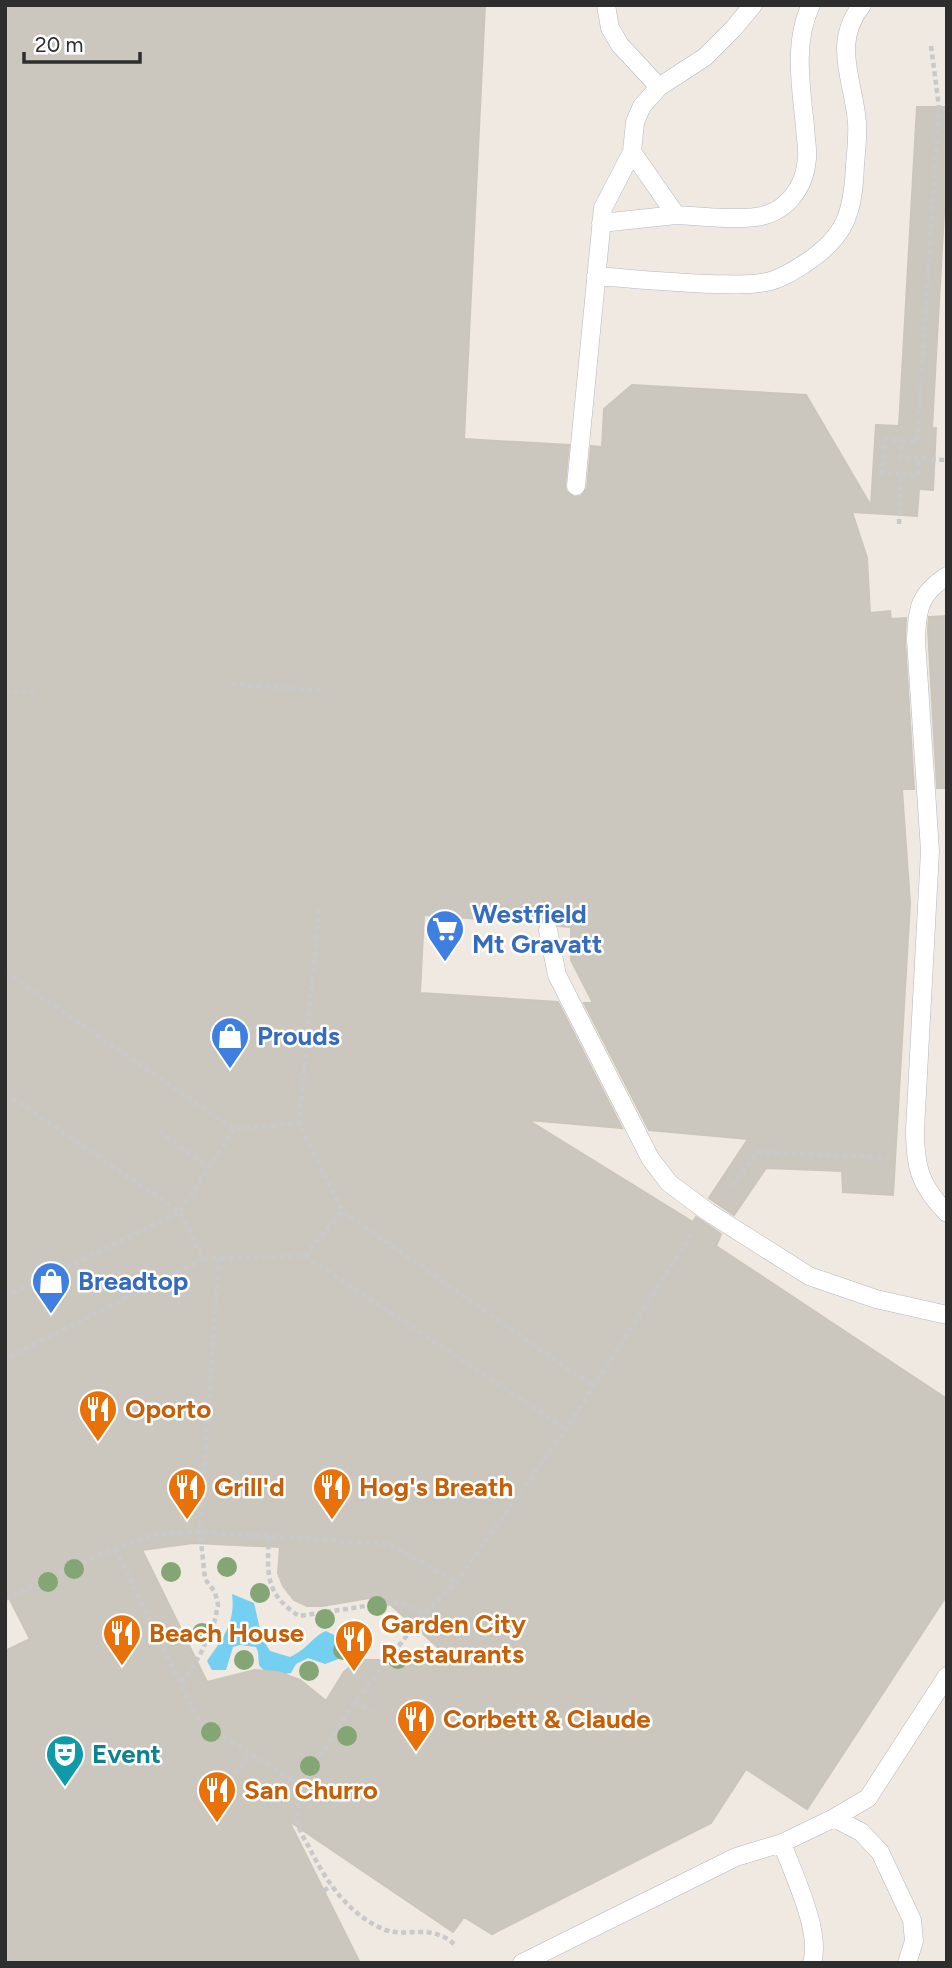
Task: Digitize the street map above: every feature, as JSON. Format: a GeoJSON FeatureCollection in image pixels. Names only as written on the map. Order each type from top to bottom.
{"type":"FeatureCollection","features":[{"type":"Feature","properties":{"kind":"lane"},"geometry":{"type":"LineString","coordinates":[[606,5],[610,28],[620,45],[659,87]]}},
{"type":"Feature","properties":{"kind":"lane"},"geometry":{"type":"LineString","coordinates":[[576,486],[603,208],[632,152],[635,122],[642,106],[659,87],[705,57],[753,5]]}},
{"type":"Feature","properties":{"kind":"lane"},"geometry":{"type":"LineString","coordinates":[[601,223],[676,215],[757,217],[778,210],[793,198],[802,183],[807,158],[802,92],[802,32],[811,5]]}},
{"type":"Feature","properties":{"kind":"lane"},"geometry":{"type":"LineString","coordinates":[[596,276],[692,284],[769,282],[794,271],[819,254],[836,237],[848,217],[853,197],[857,123],[845,53],[849,29],[862,5]]}},
{"type":"Feature","properties":{"kind":"lane"},"geometry":{"type":"LineString","coordinates":[[632,152],[676,215]]}},
{"type":"Feature","properties":{"kind":"lane"},"geometry":{"type":"LineString","coordinates":[[947,576],[923,597],[917,618],[916,640],[930,851],[915,1160],[929,1193],[947,1213]]}},
{"type":"Feature","properties":{"kind":"lane"},"geometry":{"type":"LineString","coordinates":[[548,930],[557,975],[650,1158],[669,1183],[708,1212],[809,1276],[876,1299],[947,1315]]}},
{"type":"Feature","properties":{"kind":"lane"},"geometry":{"type":"LineString","coordinates":[[522,1963],[736,1857],[782,1843],[868,1798],[947,1676]]}},
{"type":"Feature","properties":{"kind":"lane"},"geometry":{"type":"LineString","coordinates":[[834,1818],[862,1832],[880,1852],[912,1920],[914,1941],[908,1963]]}},
{"type":"Feature","properties":{"kind":"lane"},"geometry":{"type":"LineString","coordinates":[[782,1843],[815,1933],[813,1963]]}},
{"type":"Feature","properties":{"kind":"path"},"geometry":{"type":"LineString","coordinates":[[919,458],[918,476],[882,473],[885,439],[917,442],[939,107],[931,46]]}},
{"type":"Feature","properties":{"kind":"path"},"geometry":{"type":"LineString","coordinates":[[902,441],[901,458],[947,460]]}},
{"type":"Feature","properties":{"kind":"path"},"geometry":{"type":"LineString","coordinates":[[899,524],[901,474]]}},
{"type":"Feature","properties":{"kind":"path"},"geometry":{"type":"LineString","coordinates":[[231,684],[324,691]]}},
{"type":"Feature","properties":{"kind":"path"},"geometry":{"type":"LineString","coordinates":[[5,691],[37,694]]}},
{"type":"Feature","properties":{"kind":"path"},"geometry":{"type":"LineString","coordinates":[[319,909],[299,1123],[342,1211],[594,1387]]}},
{"type":"Feature","properties":{"kind":"path"},"geometry":{"type":"LineString","coordinates":[[5,972],[234,1129],[299,1123]]}},
{"type":"Feature","properties":{"kind":"path"},"geometry":{"type":"LineString","coordinates":[[5,1093],[180,1212],[203,1259]]}},
{"type":"Feature","properties":{"kind":"path"},"geometry":{"type":"LineString","coordinates":[[5,1297],[180,1212],[234,1129]]}},
{"type":"Feature","properties":{"kind":"path"},"geometry":{"type":"LineString","coordinates":[[159,1131],[208,1167]]}},
{"type":"Feature","properties":{"kind":"path"},"geometry":{"type":"LineString","coordinates":[[732,1186],[758,1152],[895,1158]]}},
{"type":"Feature","properties":{"kind":"path"},"geometry":{"type":"LineString","coordinates":[[305,1256],[342,1211]]}},
{"type":"Feature","properties":{"kind":"path"},"geometry":{"type":"LineString","coordinates":[[454,1944],[445,1935],[421,1931],[385,1931],[359,1915],[319,1868],[298,1826],[297,1803],[303,1786],[355,1701],[424,1614],[456,1582],[566,1429],[698,1225]]}},
{"type":"Feature","properties":{"kind":"path"},"geometry":{"type":"LineString","coordinates":[[5,1359],[203,1259],[305,1256],[566,1429]]}},
{"type":"Feature","properties":{"kind":"path"},"geometry":{"type":"LineString","coordinates":[[182,1684],[214,1625],[218,1605],[215,1592],[205,1579],[200,1532],[219,1258]]}},
{"type":"Feature","properties":{"kind":"path"},"geometry":{"type":"LineString","coordinates":[[5,1599],[115,1548],[155,1534],[200,1532],[389,1544],[456,1582]]}},
{"type":"Feature","properties":{"kind":"path"},"geometry":{"type":"LineString","coordinates":[[269,1536],[267,1567],[270,1587],[282,1605],[299,1616],[401,1603],[424,1614]]}},
{"type":"Feature","properties":{"kind":"path"},"geometry":{"type":"LineString","coordinates":[[115,1548],[199,1721],[303,1786]]}},
{"type":"Feature","properties":{"kind":"path"},"geometry":{"type":"LineString","coordinates":[[355,1701],[372,1712]]}},
{"type":"Feature","properties":{"kind":"path"},"geometry":{"type":"LineString","coordinates":[[235,1774],[250,1751]]}},
{"type":"Feature","properties":{"kind":"path"},"geometry":{"type":"LineString","coordinates":[[324,1891],[331,1885]]}},
{"type":"Feature","properties":{"kind":"water"},"geometry":{"type":"Polygon","coordinates":[[[232,1594],[254,1603],[262,1638],[270,1651],[290,1657],[326,1631],[347,1641],[348,1648],[344,1657],[325,1664],[308,1658],[296,1664],[291,1673],[273,1674],[259,1665],[256,1647],[240,1645],[233,1647],[226,1670],[212,1670],[207,1661],[230,1622],[232,1594]]]}},
{"type":"Feature","properties":{"kind":"building","name":"Westfield Mt Gravatt"},"geometry":{"type":"Polygon","coordinates":[[[5,5],[485,5],[464,439],[569,445],[565,486],[566,491],[574,497],[581,496],[587,488],[591,446],[602,447],[604,409],[632,385],[806,395],[871,506],[876,425],[899,426],[917,107],[947,107],[947,159],[932,428],[936,428],[933,490],[919,489],[917,516],[852,512],[867,558],[870,613],[890,611],[891,619],[906,618],[914,789],[902,789],[910,903],[893,1195],[843,1192],[842,1171],[766,1168],[734,1215],[709,1198],[748,1139],[649,1130],[584,1003],[593,1003],[571,960],[571,927],[558,926],[551,919],[539,923],[424,915],[420,993],[558,1002],[622,1128],[528,1120],[693,1222],[696,1217],[721,1234],[716,1246],[947,1399],[947,1595],[807,1809],[746,1769],[711,1823],[492,1934],[464,1917],[453,1932],[289,1821],[360,1963],[5,1963],[5,1651],[30,1639],[5,1590],[5,5]],[[193,1543],[142,1550],[207,1682],[255,1670],[278,1672],[300,1680],[326,1701],[344,1672],[363,1660],[452,1660],[381,1596],[322,1606],[307,1606],[294,1600],[283,1586],[278,1573],[280,1547],[193,1543]]]}},
{"type":"Feature","properties":{"kind":"building"},"geometry":{"type":"Polygon","coordinates":[[[947,616],[947,788],[937,788],[928,630],[929,617],[947,616]]]}},
{"type":"Feature","properties":{"kind":"place","name":"Westfield Mt Gravatt"},"geometry":{"type":"Point","coordinates":[445,963]}},
{"type":"Feature","properties":{"kind":"place","name":"Prouds"},"geometry":{"type":"Point","coordinates":[230,1070]}},
{"type":"Feature","properties":{"kind":"place","name":"Breadtop"},"geometry":{"type":"Point","coordinates":[51,1315]}},
{"type":"Feature","properties":{"kind":"place","name":"Oporto"},"geometry":{"type":"Point","coordinates":[98,1443]}},
{"type":"Feature","properties":{"kind":"place","name":"Grill'd"},"geometry":{"type":"Point","coordinates":[187,1521]}},
{"type":"Feature","properties":{"kind":"place","name":"Hog's Breath"},"geometry":{"type":"Point","coordinates":[332,1521]}},
{"type":"Feature","properties":{"kind":"place","name":"Beach House"},"geometry":{"type":"Point","coordinates":[122,1667]}},
{"type":"Feature","properties":{"kind":"place","name":"Garden City Restaurants"},"geometry":{"type":"Point","coordinates":[354,1673]}},
{"type":"Feature","properties":{"kind":"place","name":"Corbett & Claude"},"geometry":{"type":"Point","coordinates":[416,1753]}},
{"type":"Feature","properties":{"kind":"place","name":"Event"},"geometry":{"type":"Point","coordinates":[65,1788]}},
{"type":"Feature","properties":{"kind":"place","name":"San Churro"},"geometry":{"type":"Point","coordinates":[217,1824]}}]}
